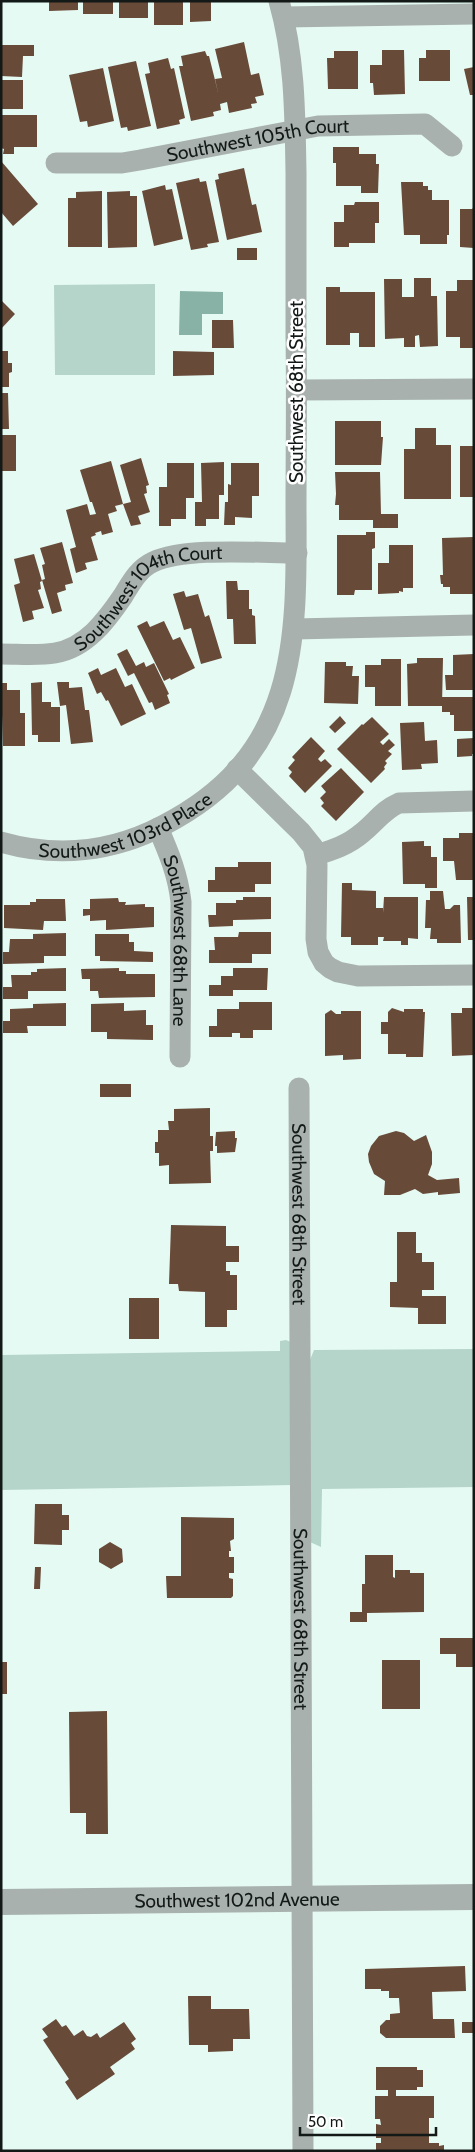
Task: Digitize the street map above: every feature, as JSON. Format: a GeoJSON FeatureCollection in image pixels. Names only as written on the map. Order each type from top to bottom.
{"type":"FeatureCollection","features":[{"type":"Feature","properties":{"kind":"street"},"geometry":{"type":"LineString","coordinates":[[281,9],[474,14]]}},
{"type":"Feature","properties":{"kind":"street","name":"Southwest 68th Street"},"geometry":{"type":"LineString","coordinates":[[237,770],[260,738],[278,704],[287,674],[294,629],[297,553],[297,390],[294,80],[281,9]]}},
{"type":"Feature","properties":{"kind":"street","name":"Southwest 105th Court"},"geometry":{"type":"LineString","coordinates":[[56,163],[140,160],[318,126],[425,124],[452,146]]}},
{"type":"Feature","properties":{"kind":"street"},"geometry":{"type":"LineString","coordinates":[[297,390],[474,389]]}},
{"type":"Feature","properties":{"kind":"street","name":"Southwest 104th Court"},"geometry":{"type":"LineString","coordinates":[[1,654],[52,653],[79,643],[93,634],[105,620],[137,575],[144,568],[161,559],[207,553],[297,553]]}},
{"type":"Feature","properties":{"kind":"street"},"geometry":{"type":"LineString","coordinates":[[294,629],[474,625]]}},
{"type":"Feature","properties":{"kind":"street"},"geometry":{"type":"LineString","coordinates":[[237,770],[301,832],[313,847],[316,855],[316,939],[318,952],[324,963],[338,972],[358,976],[474,975]]}},
{"type":"Feature","properties":{"kind":"street","name":"Southwest 103rd Place"},"geometry":{"type":"LineString","coordinates":[[1,842],[53,850],[91,850],[122,843],[158,828],[197,806],[226,782],[237,770]]}},
{"type":"Feature","properties":{"kind":"street"},"geometry":{"type":"LineString","coordinates":[[316,855],[351,842],[364,832],[379,815],[400,803],[474,801]]}},
{"type":"Feature","properties":{"kind":"street","name":"Southwest 68th Lane"},"geometry":{"type":"LineString","coordinates":[[158,828],[176,869],[181,902],[180,1057]]}},
{"type":"Feature","properties":{"kind":"street","name":"Southwest 68th Street"},"geometry":{"type":"LineString","coordinates":[[299,1088],[303,2151]]}},
{"type":"Feature","properties":{"kind":"street","name":"Southwest 102nd Avenue"},"geometry":{"type":"LineString","coordinates":[[1,1902],[474,1897]]}},
{"type":"Feature","properties":{"kind":"shaded area"},"geometry":{"type":"Polygon","coordinates":[[[155,284],[155,375],[55,375],[54,285],[155,284]]]}},
{"type":"Feature","properties":{"kind":"shaded area"},"geometry":{"type":"Polygon","coordinates":[[[180,291],[223,292],[223,314],[202,314],[202,335],[179,335],[180,291]]]}},
{"type":"Feature","properties":{"kind":"shaded area"},"geometry":{"type":"Polygon","coordinates":[[[286,1340],[293,1343],[293,1485],[1,1490],[1,1355],[280,1351],[280,1341],[286,1340]]]}},
{"type":"Feature","properties":{"kind":"shaded area"},"geometry":{"type":"Polygon","coordinates":[[[474,1349],[474,1487],[322,1489],[321,1547],[310,1542],[310,1360],[314,1350],[474,1349]]]}},
{"type":"Feature","properties":{"kind":"building"},"geometry":{"type":"Polygon","coordinates":[[[49,1],[78,1],[78,10],[49,11],[49,1]]]}},
{"type":"Feature","properties":{"kind":"building"},"geometry":{"type":"Polygon","coordinates":[[[83,1],[113,1],[113,14],[83,14],[83,1]]]}},
{"type":"Feature","properties":{"kind":"building"},"geometry":{"type":"Polygon","coordinates":[[[119,1],[148,1],[148,18],[119,18],[119,1]]]}},
{"type":"Feature","properties":{"kind":"building"},"geometry":{"type":"Polygon","coordinates":[[[154,1],[183,1],[183,25],[154,25],[154,1]]]}},
{"type":"Feature","properties":{"kind":"building"},"geometry":{"type":"Polygon","coordinates":[[[190,1],[211,1],[211,21],[190,22],[190,1]]]}},
{"type":"Feature","properties":{"kind":"building"},"geometry":{"type":"Polygon","coordinates":[[[244,42],[251,75],[259,73],[264,95],[255,97],[257,103],[251,104],[252,108],[229,113],[227,102],[220,104],[221,110],[213,112],[214,116],[191,121],[179,66],[183,66],[181,56],[205,51],[207,56],[209,56],[218,92],[215,79],[222,78],[215,49],[244,42]]]}},
{"type":"Feature","properties":{"kind":"building"},"geometry":{"type":"Polygon","coordinates":[[[1,45],[34,45],[34,56],[23,56],[22,77],[1,76],[1,45]]]}},
{"type":"Feature","properties":{"kind":"building"},"geometry":{"type":"Polygon","coordinates":[[[382,50],[404,50],[405,94],[374,95],[373,83],[370,83],[370,65],[382,65],[382,50]]]}},
{"type":"Feature","properties":{"kind":"building"},"geometry":{"type":"Polygon","coordinates":[[[426,50],[450,50],[450,81],[419,81],[419,58],[426,58],[426,50]]]}},
{"type":"Feature","properties":{"kind":"building"},"geometry":{"type":"Polygon","coordinates":[[[334,51],[358,51],[358,89],[328,89],[327,58],[334,58],[334,51]]]}},
{"type":"Feature","properties":{"kind":"building"},"geometry":{"type":"Polygon","coordinates":[[[168,58],[171,69],[174,68],[185,118],[179,120],[180,124],[157,129],[145,74],[150,73],[148,63],[168,58]]]}},
{"type":"Feature","properties":{"kind":"building"},"geometry":{"type":"Polygon","coordinates":[[[136,61],[151,126],[128,131],[127,127],[121,128],[108,67],[136,61]]]}},
{"type":"Feature","properties":{"kind":"building"},"geometry":{"type":"Polygon","coordinates":[[[474,67],[474,95],[470,95],[464,69],[474,67]]]}},
{"type":"Feature","properties":{"kind":"building"},"geometry":{"type":"Polygon","coordinates":[[[103,68],[114,121],[88,127],[87,121],[80,122],[69,75],[103,68]]]}},
{"type":"Feature","properties":{"kind":"building"},"geometry":{"type":"Polygon","coordinates":[[[1,80],[23,80],[23,109],[1,109],[1,80]]]}},
{"type":"Feature","properties":{"kind":"building"},"geometry":{"type":"Polygon","coordinates":[[[1,115],[37,115],[37,147],[14,147],[14,154],[3,154],[4,149],[1,148],[1,115]]]}},
{"type":"Feature","properties":{"kind":"building"},"geometry":{"type":"Polygon","coordinates":[[[333,147],[359,147],[359,154],[376,154],[376,164],[379,164],[378,193],[361,193],[361,186],[336,186],[336,163],[333,163],[333,147]]]}},
{"type":"Feature","properties":{"kind":"building"},"geometry":{"type":"Polygon","coordinates":[[[1,161],[38,204],[13,226],[1,212],[1,161]]]}},
{"type":"Feature","properties":{"kind":"building"},"geometry":{"type":"Polygon","coordinates":[[[244,168],[252,205],[256,204],[262,232],[227,240],[215,180],[219,179],[218,174],[244,168]]]}},
{"type":"Feature","properties":{"kind":"building"},"geometry":{"type":"Polygon","coordinates":[[[199,178],[200,182],[206,181],[219,242],[207,244],[208,247],[191,250],[176,183],[199,178]]]}},
{"type":"Feature","properties":{"kind":"building"},"geometry":{"type":"Polygon","coordinates":[[[401,182],[423,182],[423,186],[428,186],[428,190],[432,190],[432,200],[449,200],[449,235],[447,235],[447,244],[420,244],[420,235],[404,235],[401,182]]]}},
{"type":"Feature","properties":{"kind":"building"},"geometry":{"type":"Polygon","coordinates":[[[165,185],[166,190],[172,189],[183,239],[154,246],[142,191],[165,185]]]}},
{"type":"Feature","properties":{"kind":"building"},"geometry":{"type":"Polygon","coordinates":[[[102,191],[102,247],[68,247],[68,198],[76,198],[76,192],[102,191]]]}},
{"type":"Feature","properties":{"kind":"building"},"geometry":{"type":"Polygon","coordinates":[[[130,191],[130,196],[137,196],[137,247],[108,248],[107,192],[130,191]]]}},
{"type":"Feature","properties":{"kind":"building"},"geometry":{"type":"Polygon","coordinates":[[[355,202],[379,202],[379,223],[375,223],[375,243],[349,243],[349,247],[334,247],[334,222],[344,222],[344,205],[354,205],[355,202]]]}},
{"type":"Feature","properties":{"kind":"building"},"geometry":{"type":"Polygon","coordinates":[[[474,207],[474,248],[460,247],[460,209],[472,209],[474,207]]]}},
{"type":"Feature","properties":{"kind":"building"},"geometry":{"type":"Polygon","coordinates":[[[237,248],[257,248],[257,260],[237,260],[237,248]]]}},
{"type":"Feature","properties":{"kind":"building"},"geometry":{"type":"Polygon","coordinates":[[[414,278],[431,278],[431,296],[437,296],[438,346],[420,347],[419,335],[415,336],[415,347],[404,347],[404,338],[385,339],[384,279],[402,279],[402,297],[414,297],[414,278]]]}},
{"type":"Feature","properties":{"kind":"building"},"geometry":{"type":"Polygon","coordinates":[[[457,280],[474,280],[474,348],[460,348],[460,337],[446,337],[446,291],[457,291],[457,280]]]}},
{"type":"Feature","properties":{"kind":"building"},"geometry":{"type":"Polygon","coordinates":[[[326,287],[340,287],[340,292],[375,292],[375,347],[359,347],[359,333],[350,333],[350,345],[326,345],[326,287]]]}},
{"type":"Feature","properties":{"kind":"building"},"geometry":{"type":"Polygon","coordinates":[[[1,300],[15,314],[1,329],[1,300]]]}},
{"type":"Feature","properties":{"kind":"building"},"geometry":{"type":"Polygon","coordinates":[[[212,320],[233,320],[234,348],[212,348],[212,320]]]}},
{"type":"Feature","properties":{"kind":"building"},"geometry":{"type":"Polygon","coordinates":[[[1,351],[8,351],[8,363],[12,363],[12,372],[9,373],[9,387],[1,387],[1,351]]]}},
{"type":"Feature","properties":{"kind":"building"},"geometry":{"type":"Polygon","coordinates":[[[173,351],[214,352],[214,375],[173,376],[173,351]]]}},
{"type":"Feature","properties":{"kind":"building"},"geometry":{"type":"Polygon","coordinates":[[[1,393],[8,393],[9,429],[1,429],[1,393]]]}},
{"type":"Feature","properties":{"kind":"building"},"geometry":{"type":"Polygon","coordinates":[[[335,421],[381,421],[381,437],[383,437],[381,465],[335,465],[335,421]]]}},
{"type":"Feature","properties":{"kind":"building"},"geometry":{"type":"Polygon","coordinates":[[[415,428],[436,428],[436,445],[451,445],[451,499],[404,499],[404,449],[415,449],[415,428]]]}},
{"type":"Feature","properties":{"kind":"building"},"geometry":{"type":"Polygon","coordinates":[[[1,435],[16,435],[16,471],[1,471],[1,435]]]}},
{"type":"Feature","properties":{"kind":"building"},"geometry":{"type":"Polygon","coordinates":[[[460,446],[474,446],[474,497],[460,497],[460,446]]]}},
{"type":"Feature","properties":{"kind":"building"},"geometry":{"type":"Polygon","coordinates":[[[141,458],[149,485],[146,486],[147,493],[144,494],[150,512],[138,516],[141,524],[131,526],[123,504],[131,502],[120,465],[141,458]]]}},
{"type":"Feature","properties":{"kind":"building"},"geometry":{"type":"Polygon","coordinates":[[[111,461],[123,504],[115,506],[117,511],[108,514],[113,532],[102,535],[101,531],[91,537],[98,560],[85,563],[87,569],[76,573],[70,549],[76,547],[66,510],[87,504],[90,515],[96,514],[92,502],[90,502],[80,470],[111,461]]]}},
{"type":"Feature","properties":{"kind":"building"},"geometry":{"type":"Polygon","coordinates":[[[224,462],[224,495],[219,495],[219,519],[206,519],[206,526],[195,526],[195,502],[202,502],[201,463],[224,462]]]}},
{"type":"Feature","properties":{"kind":"building"},"geometry":{"type":"Polygon","coordinates":[[[167,463],[194,463],[194,498],[186,498],[186,519],[171,519],[171,526],[159,526],[159,487],[167,487],[167,463]]]}},
{"type":"Feature","properties":{"kind":"building"},"geometry":{"type":"Polygon","coordinates":[[[231,463],[259,463],[259,496],[252,496],[252,518],[235,517],[235,525],[224,525],[225,502],[228,502],[228,484],[231,485],[231,463]]]}},
{"type":"Feature","properties":{"kind":"building"},"geometry":{"type":"Polygon","coordinates":[[[335,472],[380,472],[381,514],[398,514],[398,528],[373,528],[373,520],[339,520],[339,505],[335,505],[335,472]]]}},
{"type":"Feature","properties":{"kind":"building"},"geometry":{"type":"Polygon","coordinates":[[[366,532],[375,532],[375,548],[372,549],[372,590],[355,590],[354,595],[337,595],[337,535],[366,535],[366,532]]]}},
{"type":"Feature","properties":{"kind":"building"},"geometry":{"type":"Polygon","coordinates":[[[474,537],[474,594],[450,594],[450,587],[443,587],[443,584],[441,584],[440,575],[443,575],[442,538],[474,537]]]}},
{"type":"Feature","properties":{"kind":"building"},"geometry":{"type":"Polygon","coordinates":[[[62,542],[73,583],[65,585],[66,590],[57,593],[62,611],[52,614],[42,580],[45,579],[42,565],[45,564],[40,548],[62,542]]]}},
{"type":"Feature","properties":{"kind":"building"},"geometry":{"type":"Polygon","coordinates":[[[389,545],[413,545],[413,588],[403,588],[403,592],[399,591],[399,593],[378,594],[378,563],[389,563],[389,545]]]}},
{"type":"Feature","properties":{"kind":"building"},"geometry":{"type":"Polygon","coordinates":[[[34,554],[42,581],[40,582],[41,589],[38,590],[44,608],[32,611],[34,619],[23,622],[14,585],[20,583],[14,559],[34,554]]]}},
{"type":"Feature","properties":{"kind":"building"},"geometry":{"type":"Polygon","coordinates":[[[226,581],[237,581],[238,590],[249,590],[249,609],[252,609],[252,615],[255,616],[256,644],[234,644],[233,619],[227,619],[226,581]]]}},
{"type":"Feature","properties":{"kind":"building"},"geometry":{"type":"Polygon","coordinates":[[[184,591],[186,597],[198,594],[205,617],[209,615],[222,658],[201,664],[191,628],[184,630],[173,594],[184,591]]]}},
{"type":"Feature","properties":{"kind":"building"},"geometry":{"type":"Polygon","coordinates":[[[147,621],[150,627],[164,621],[173,640],[180,637],[195,668],[171,680],[170,678],[164,681],[137,626],[147,621]]]}},
{"type":"Feature","properties":{"kind":"building"},"geometry":{"type":"Polygon","coordinates":[[[127,649],[136,666],[144,662],[146,667],[154,663],[169,694],[167,695],[170,703],[155,710],[152,702],[149,703],[134,673],[128,676],[117,654],[127,649]]]}},
{"type":"Feature","properties":{"kind":"building"},"geometry":{"type":"Polygon","coordinates":[[[474,654],[474,690],[446,690],[445,675],[453,675],[453,655],[474,654]]]}},
{"type":"Feature","properties":{"kind":"building"},"geometry":{"type":"Polygon","coordinates":[[[417,658],[443,658],[442,706],[408,706],[407,664],[417,663],[417,658]]]}},
{"type":"Feature","properties":{"kind":"building"},"geometry":{"type":"Polygon","coordinates":[[[381,659],[401,659],[401,706],[375,706],[375,687],[365,687],[365,665],[381,665],[381,659]]]}},
{"type":"Feature","properties":{"kind":"building"},"geometry":{"type":"Polygon","coordinates":[[[325,662],[346,662],[346,666],[353,666],[352,676],[359,676],[358,704],[324,703],[325,662]]]}},
{"type":"Feature","properties":{"kind":"building"},"geometry":{"type":"Polygon","coordinates":[[[98,668],[101,675],[116,668],[125,687],[132,684],[146,714],[121,726],[108,700],[106,701],[101,692],[97,694],[88,673],[98,668]]]}},
{"type":"Feature","properties":{"kind":"building"},"geometry":{"type":"Polygon","coordinates":[[[42,682],[42,702],[51,702],[51,707],[60,707],[60,742],[38,742],[38,735],[32,735],[31,683],[42,682]]]}},
{"type":"Feature","properties":{"kind":"building"},"geometry":{"type":"Polygon","coordinates":[[[57,682],[69,682],[69,688],[82,687],[85,710],[89,710],[93,742],[71,744],[66,705],[60,706],[57,682]]]}},
{"type":"Feature","properties":{"kind":"building"},"geometry":{"type":"Polygon","coordinates":[[[1,683],[7,683],[7,690],[20,690],[20,713],[25,713],[25,746],[3,746],[1,683]]]}},
{"type":"Feature","properties":{"kind":"building"},"geometry":{"type":"Polygon","coordinates":[[[442,697],[474,697],[474,731],[454,731],[454,715],[450,715],[450,712],[442,712],[442,697]]]}},
{"type":"Feature","properties":{"kind":"building"},"geometry":{"type":"Polygon","coordinates":[[[340,716],[346,723],[335,733],[329,727],[340,716]]]}},
{"type":"Feature","properties":{"kind":"building"},"geometry":{"type":"Polygon","coordinates":[[[372,717],[389,734],[380,742],[383,745],[389,739],[395,745],[388,751],[392,754],[385,761],[387,763],[384,767],[385,769],[371,783],[337,749],[362,724],[372,717]]]}},
{"type":"Feature","properties":{"kind":"building"},"geometry":{"type":"Polygon","coordinates":[[[424,722],[425,741],[437,740],[438,763],[421,764],[422,769],[402,770],[400,723],[424,722]]]}},
{"type":"Feature","properties":{"kind":"building"},"geometry":{"type":"Polygon","coordinates":[[[311,737],[325,751],[318,759],[321,762],[325,759],[332,766],[305,793],[289,776],[292,772],[288,768],[295,760],[292,757],[311,737]]]}},
{"type":"Feature","properties":{"kind":"building"},"geometry":{"type":"Polygon","coordinates":[[[474,738],[474,754],[472,756],[457,757],[457,739],[474,738]]]}},
{"type":"Feature","properties":{"kind":"building"},"geometry":{"type":"Polygon","coordinates":[[[341,768],[364,792],[336,821],[321,806],[324,803],[320,798],[326,792],[321,786],[341,768]]]}},
{"type":"Feature","properties":{"kind":"building"},"geometry":{"type":"Polygon","coordinates":[[[459,833],[474,833],[474,880],[456,880],[454,861],[443,861],[443,838],[459,838],[459,833]]]}},
{"type":"Feature","properties":{"kind":"building"},"geometry":{"type":"Polygon","coordinates":[[[424,841],[424,846],[431,846],[431,857],[437,857],[437,888],[425,888],[425,884],[403,884],[402,842],[424,841]]]}},
{"type":"Feature","properties":{"kind":"building"},"geometry":{"type":"Polygon","coordinates":[[[238,862],[271,862],[271,884],[255,884],[255,892],[208,892],[208,880],[215,880],[215,867],[238,867],[238,862]]]}},
{"type":"Feature","properties":{"kind":"building"},"geometry":{"type":"Polygon","coordinates":[[[342,883],[352,883],[352,890],[376,891],[376,908],[383,908],[383,913],[384,897],[418,897],[418,939],[408,938],[408,945],[401,945],[401,941],[383,941],[384,937],[378,937],[378,945],[351,945],[351,937],[341,937],[342,883]]]}},
{"type":"Feature","properties":{"kind":"building"},"geometry":{"type":"Polygon","coordinates":[[[430,891],[443,891],[445,909],[450,909],[454,905],[460,905],[461,943],[437,943],[437,939],[430,939],[431,928],[425,928],[426,900],[430,900],[430,891]]]}},
{"type":"Feature","properties":{"kind":"building"},"geometry":{"type":"Polygon","coordinates":[[[243,897],[271,897],[271,919],[233,920],[233,926],[209,927],[208,915],[216,915],[216,903],[236,903],[236,900],[243,900],[243,897]]]}},
{"type":"Feature","properties":{"kind":"building"},"geometry":{"type":"Polygon","coordinates":[[[467,897],[474,897],[474,940],[468,940],[467,897]]]}},
{"type":"Feature","properties":{"kind":"building"},"geometry":{"type":"Polygon","coordinates":[[[118,898],[119,902],[126,902],[125,905],[145,904],[145,907],[154,907],[154,927],[106,930],[106,920],[90,921],[90,915],[83,916],[83,909],[90,909],[90,899],[118,898]]]}},
{"type":"Feature","properties":{"kind":"building"},"geometry":{"type":"Polygon","coordinates":[[[36,899],[65,899],[66,921],[44,921],[43,930],[4,928],[4,905],[30,905],[30,902],[36,902],[36,899]]]}},
{"type":"Feature","properties":{"kind":"building"},"geometry":{"type":"Polygon","coordinates":[[[239,932],[271,932],[271,954],[252,954],[252,963],[209,963],[209,950],[215,950],[214,937],[238,937],[239,932]]]}},
{"type":"Feature","properties":{"kind":"building"},"geometry":{"type":"Polygon","coordinates":[[[66,933],[66,956],[44,956],[44,963],[3,964],[3,952],[9,952],[10,939],[33,939],[33,934],[66,933]]]}},
{"type":"Feature","properties":{"kind":"building"},"geometry":{"type":"Polygon","coordinates":[[[95,934],[129,934],[129,942],[134,942],[134,951],[153,952],[153,962],[100,961],[100,956],[95,956],[95,934]]]}},
{"type":"Feature","properties":{"kind":"building"},"geometry":{"type":"Polygon","coordinates":[[[66,968],[66,991],[28,991],[28,999],[3,999],[3,987],[12,987],[11,975],[31,975],[31,972],[37,972],[37,969],[66,968]]]}},
{"type":"Feature","properties":{"kind":"building"},"geometry":{"type":"Polygon","coordinates":[[[119,968],[119,971],[126,971],[126,974],[155,974],[155,997],[99,998],[98,991],[90,991],[90,979],[82,979],[81,969],[119,968]]]}},
{"type":"Feature","properties":{"kind":"building"},"geometry":{"type":"Polygon","coordinates":[[[233,968],[268,968],[267,990],[233,990],[233,996],[209,996],[209,985],[221,985],[221,976],[233,976],[233,968]]]}},
{"type":"Feature","properties":{"kind":"building"},"geometry":{"type":"Polygon","coordinates":[[[239,1002],[272,1002],[272,1030],[253,1030],[253,1038],[240,1038],[240,1033],[232,1033],[232,1037],[209,1037],[209,1026],[217,1026],[217,1009],[239,1009],[239,1002]]]}},
{"type":"Feature","properties":{"kind":"building"},"geometry":{"type":"Polygon","coordinates":[[[66,1003],[66,1026],[27,1026],[28,1033],[3,1033],[3,1021],[10,1021],[10,1009],[33,1008],[33,1004],[66,1003]]]}},
{"type":"Feature","properties":{"kind":"building"},"geometry":{"type":"Polygon","coordinates":[[[124,1003],[124,1011],[146,1010],[146,1025],[153,1025],[153,1040],[107,1039],[107,1032],[91,1032],[91,1004],[124,1003]]]}},
{"type":"Feature","properties":{"kind":"building"},"geometry":{"type":"Polygon","coordinates":[[[392,1008],[404,1012],[404,1009],[423,1009],[423,1012],[425,1012],[423,1057],[406,1057],[406,1054],[388,1054],[388,1034],[381,1034],[381,1022],[388,1022],[388,1012],[392,1008]]]}},
{"type":"Feature","properties":{"kind":"building"},"geometry":{"type":"Polygon","coordinates":[[[462,1008],[474,1008],[474,1055],[452,1056],[451,1013],[462,1013],[462,1008]]]}},
{"type":"Feature","properties":{"kind":"building"},"geometry":{"type":"Polygon","coordinates":[[[331,1010],[336,1014],[341,1014],[341,1011],[361,1011],[361,1059],[343,1060],[343,1055],[325,1056],[325,1014],[331,1010]]]}},
{"type":"Feature","properties":{"kind":"building"},"geometry":{"type":"Polygon","coordinates":[[[100,1084],[131,1084],[131,1097],[100,1097],[100,1084]]]}},
{"type":"Feature","properties":{"kind":"building"},"geometry":{"type":"Polygon","coordinates":[[[210,1108],[210,1136],[213,1136],[213,1151],[210,1151],[211,1183],[169,1184],[169,1165],[159,1166],[159,1153],[155,1153],[155,1142],[158,1142],[158,1130],[169,1130],[168,1121],[174,1121],[174,1109],[210,1108]]]}},
{"type":"Feature","properties":{"kind":"building"},"geometry":{"type":"Polygon","coordinates":[[[235,1131],[235,1138],[237,1138],[235,1152],[217,1153],[217,1146],[215,1146],[216,1132],[235,1131]]]}},
{"type":"Feature","properties":{"kind":"building"},"geometry":{"type":"Polygon","coordinates":[[[396,1131],[404,1133],[414,1141],[426,1135],[432,1152],[432,1164],[428,1175],[437,1180],[459,1178],[460,1193],[438,1195],[438,1192],[423,1194],[415,1189],[400,1195],[384,1195],[385,1181],[374,1174],[368,1154],[371,1146],[379,1136],[396,1131]]]}},
{"type":"Feature","properties":{"kind":"building"},"geometry":{"type":"Polygon","coordinates":[[[171,1225],[226,1226],[226,1246],[239,1246],[239,1262],[226,1262],[226,1271],[230,1271],[230,1275],[237,1275],[237,1310],[227,1310],[227,1327],[205,1327],[205,1292],[179,1291],[178,1284],[169,1284],[171,1225]]]}},
{"type":"Feature","properties":{"kind":"building"},"geometry":{"type":"Polygon","coordinates":[[[397,1232],[416,1232],[416,1253],[422,1253],[422,1262],[434,1262],[434,1290],[422,1290],[422,1296],[446,1296],[446,1324],[418,1324],[418,1308],[390,1307],[390,1282],[397,1282],[397,1232]]]}},
{"type":"Feature","properties":{"kind":"building"},"geometry":{"type":"Polygon","coordinates":[[[129,1298],[159,1298],[159,1339],[129,1339],[129,1298]]]}},
{"type":"Feature","properties":{"kind":"building"},"geometry":{"type":"Polygon","coordinates":[[[35,1504],[62,1504],[62,1515],[69,1515],[69,1530],[62,1530],[62,1545],[34,1544],[35,1504]]]}},
{"type":"Feature","properties":{"kind":"building"},"geometry":{"type":"Polygon","coordinates":[[[181,1517],[234,1518],[234,1539],[230,1541],[231,1551],[229,1551],[229,1557],[234,1557],[234,1573],[229,1573],[229,1578],[233,1579],[233,1596],[231,1598],[167,1598],[166,1576],[181,1576],[181,1517]]]}},
{"type":"Feature","properties":{"kind":"building"},"geometry":{"type":"Polygon","coordinates":[[[110,1542],[122,1549],[123,1562],[111,1569],[99,1562],[99,1549],[110,1542]]]}},
{"type":"Feature","properties":{"kind":"building"},"geometry":{"type":"Polygon","coordinates":[[[365,1555],[393,1555],[393,1577],[395,1578],[395,1570],[410,1570],[410,1573],[424,1573],[424,1612],[367,1613],[367,1622],[350,1622],[350,1612],[362,1612],[362,1584],[365,1584],[365,1555]]]}},
{"type":"Feature","properties":{"kind":"building"},"geometry":{"type":"Polygon","coordinates":[[[35,1567],[41,1567],[40,1589],[34,1589],[35,1567]]]}},
{"type":"Feature","properties":{"kind":"building"},"geometry":{"type":"Polygon","coordinates":[[[440,1638],[474,1638],[474,1667],[456,1667],[456,1654],[440,1654],[440,1638]]]}},
{"type":"Feature","properties":{"kind":"building"},"geometry":{"type":"Polygon","coordinates":[[[382,1660],[420,1660],[420,1709],[382,1709],[382,1660]]]}},
{"type":"Feature","properties":{"kind":"building"},"geometry":{"type":"Polygon","coordinates":[[[1,1662],[7,1662],[7,1694],[1,1694],[1,1662]]]}},
{"type":"Feature","properties":{"kind":"building"},"geometry":{"type":"Polygon","coordinates":[[[107,1711],[108,1834],[86,1834],[86,1813],[70,1813],[69,1712],[107,1711]]]}},
{"type":"Feature","properties":{"kind":"building"},"geometry":{"type":"Polygon","coordinates":[[[465,1966],[466,1991],[432,1992],[433,2019],[454,2019],[455,2038],[386,2038],[380,2033],[380,2026],[386,2020],[390,2020],[390,2014],[400,2013],[399,1998],[389,1998],[389,1991],[365,1989],[365,1969],[465,1966]]]}},
{"type":"Feature","properties":{"kind":"building"},"geometry":{"type":"Polygon","coordinates":[[[188,1996],[211,1996],[211,2009],[249,2009],[250,2039],[233,2039],[233,2051],[208,2052],[208,2045],[189,2045],[188,1996]]]}},
{"type":"Feature","properties":{"kind":"building"},"geometry":{"type":"Polygon","coordinates":[[[56,2019],[62,2027],[66,2025],[74,2036],[83,2030],[87,2036],[91,2037],[97,2033],[100,2038],[124,2022],[136,2039],[131,2043],[135,2049],[110,2067],[115,2074],[77,2100],[65,2082],[69,2079],[43,2040],[48,2037],[42,2029],[56,2019]]]}},
{"type":"Feature","properties":{"kind":"building"},"geometry":{"type":"Polygon","coordinates":[[[462,2022],[474,2022],[474,2033],[462,2033],[462,2022]]]}},
{"type":"Feature","properties":{"kind":"building"},"geometry":{"type":"Polygon","coordinates":[[[376,2067],[417,2067],[417,2070],[423,2070],[423,2087],[417,2087],[417,2090],[396,2090],[396,2096],[434,2096],[434,2118],[429,2118],[429,2143],[439,2143],[439,2146],[444,2145],[444,2151],[376,2151],[376,2143],[381,2143],[381,2138],[376,2138],[376,2124],[381,2125],[380,2119],[375,2119],[375,2096],[388,2096],[388,2090],[376,2090],[376,2067]]]}}]}
